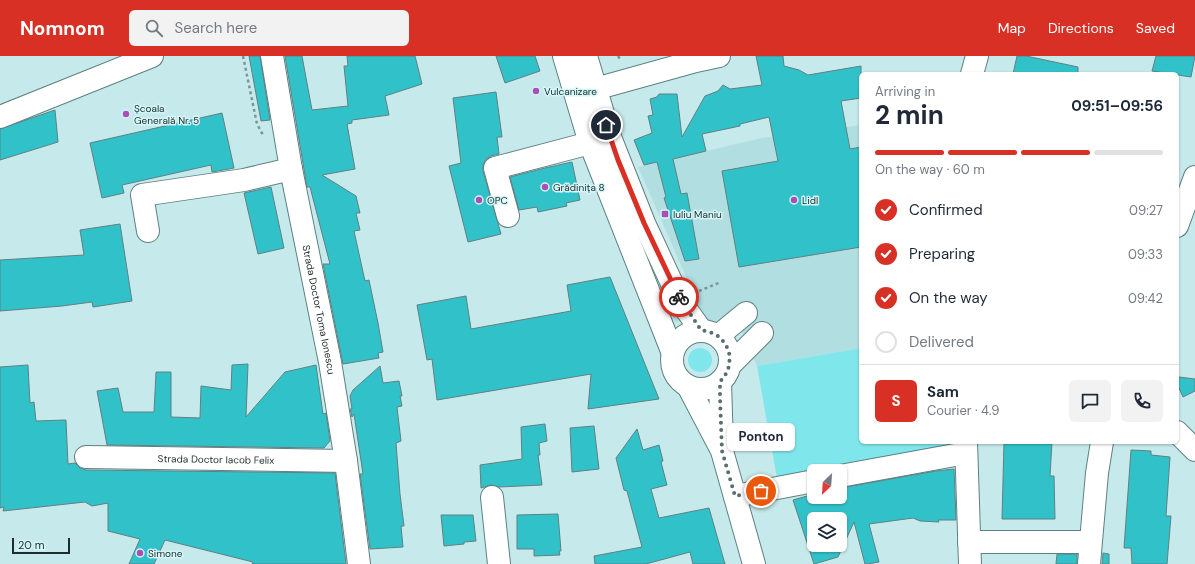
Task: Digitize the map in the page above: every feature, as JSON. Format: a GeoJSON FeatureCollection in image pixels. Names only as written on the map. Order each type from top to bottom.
{"type":"FeatureCollection","features":[{"type":"Feature","properties":{"kind":"street"},"geometry":{"type":"LineString","coordinates":[[0,117],[152,56]]}},
{"type":"Feature","properties":{"kind":"street","name":"Strada Doctor Toma Ionescu"},"geometry":{"type":"LineString","coordinates":[[272,56],[291,169],[330,362],[346,462],[359,564]]}},
{"type":"Feature","properties":{"kind":"street"},"geometry":{"type":"LineString","coordinates":[[564,56],[590,143],[672,351]]}},
{"type":"Feature","properties":{"kind":"street"},"geometry":{"type":"LineString","coordinates":[[595,89],[719,56]]}},
{"type":"Feature","properties":{"kind":"street"},"geometry":{"type":"LineString","coordinates":[[973,72],[977,56]]}},
{"type":"Feature","properties":{"kind":"street"},"geometry":{"type":"LineString","coordinates":[[590,60],[595,89],[618,160],[644,223],[675,290],[683,305],[710,333],[724,342],[728,349],[730,357],[725,374],[722,451]]}},
{"type":"Feature","properties":{"kind":"street"},"geometry":{"type":"LineString","coordinates":[[508,216],[495,168],[590,143]]}},
{"type":"Feature","properties":{"kind":"street"},"geometry":{"type":"LineString","coordinates":[[148,231],[142,195],[244,180],[291,169]]}},
{"type":"Feature","properties":{"kind":"street"},"geometry":{"type":"LineString","coordinates":[[1179,221],[1195,177]]}},
{"type":"Feature","properties":{"kind":"street"},"geometry":{"type":"LineString","coordinates":[[746,313],[710,333],[694,331],[680,338],[672,351],[671,359],[675,375],[680,381],[696,389],[712,387],[762,333]]}},
{"type":"Feature","properties":{"kind":"street"},"geometry":{"type":"LineString","coordinates":[[688,386],[722,451],[754,564]]}},
{"type":"Feature","properties":{"kind":"street"},"geometry":{"type":"LineString","coordinates":[[1179,434],[1195,450]]}},
{"type":"Feature","properties":{"kind":"street"},"geometry":{"type":"LineString","coordinates":[[1088,564],[1097,473],[1102,444]]}},
{"type":"Feature","properties":{"kind":"street"},"geometry":{"type":"LineString","coordinates":[[847,474],[966,448],[970,564]]}},
{"type":"Feature","properties":{"kind":"street","name":"Strada Doctor Iacob Felix"},"geometry":{"type":"LineString","coordinates":[[86,457],[346,462]]}},
{"type":"Feature","properties":{"kind":"street"},"geometry":{"type":"LineString","coordinates":[[735,496],[807,482]]}},
{"type":"Feature","properties":{"kind":"street"},"geometry":{"type":"LineString","coordinates":[[492,497],[499,564]]}},
{"type":"Feature","properties":{"kind":"street"},"geometry":{"type":"LineString","coordinates":[[969,542],[1090,542]]}},
{"type":"Feature","properties":{"kind":"path"},"geometry":{"type":"LineString","coordinates":[[693,293],[722,282]]}},
{"type":"Feature","properties":{"kind":"shaded area"},"geometry":{"type":"Polygon","coordinates":[[[859,125],[859,348],[757,366],[737,320],[706,322],[638,167],[762,138],[859,125]]]}},
{"type":"Feature","properties":{"kind":"shaded area"},"geometry":{"type":"Polygon","coordinates":[[[700,348],[705,349],[711,355],[711,365],[705,371],[700,372],[695,371],[689,365],[688,360],[689,355],[695,349],[700,348]]]}},
{"type":"Feature","properties":{"kind":"shaded area"},"geometry":{"type":"Polygon","coordinates":[[[859,348],[859,444],[953,444],[953,447],[847,466],[847,464],[807,464],[807,473],[777,478],[757,366],[859,348]]]}},
{"type":"Feature","properties":{"kind":"building"},"geometry":{"type":"Polygon","coordinates":[[[249,56],[260,56],[270,120],[261,121],[249,56]]]}},
{"type":"Feature","properties":{"kind":"building"},"geometry":{"type":"Polygon","coordinates":[[[285,56],[302,56],[312,110],[348,106],[344,66],[348,66],[347,56],[415,56],[422,84],[385,96],[389,115],[352,120],[352,123],[347,124],[355,169],[322,175],[356,196],[360,213],[356,213],[360,230],[354,231],[365,281],[369,280],[378,323],[383,352],[378,353],[379,358],[343,364],[323,264],[330,264],[310,187],[307,187],[285,56]]]}},
{"type":"Feature","properties":{"kind":"building"},"geometry":{"type":"Polygon","coordinates":[[[496,56],[535,56],[540,71],[505,83],[496,56]]]}},
{"type":"Feature","properties":{"kind":"building"},"geometry":{"type":"Polygon","coordinates":[[[756,56],[783,56],[784,66],[799,70],[808,75],[861,66],[861,72],[859,72],[859,98],[841,101],[850,149],[859,147],[859,247],[739,267],[722,171],[778,161],[769,117],[740,124],[740,126],[702,134],[706,151],[673,159],[681,194],[687,193],[699,259],[685,261],[664,198],[666,197],[657,162],[644,165],[634,140],[652,133],[648,116],[653,115],[650,99],[657,97],[659,94],[677,94],[682,137],[705,96],[718,91],[723,85],[730,89],[762,85],[756,56]]]}},
{"type":"Feature","properties":{"kind":"building"},"geometry":{"type":"Polygon","coordinates":[[[1017,56],[1026,56],[1078,67],[1078,72],[1013,72],[1017,56]]]}},
{"type":"Feature","properties":{"kind":"building"},"geometry":{"type":"Polygon","coordinates":[[[1156,56],[1195,56],[1191,77],[1179,75],[1179,72],[1152,71],[1156,56]]]}},
{"type":"Feature","properties":{"kind":"building"},"geometry":{"type":"Polygon","coordinates":[[[496,92],[502,137],[497,137],[499,154],[486,159],[483,165],[483,171],[501,234],[468,242],[449,166],[461,163],[453,98],[496,92]]]}},
{"type":"Feature","properties":{"kind":"building"},"geometry":{"type":"Polygon","coordinates":[[[55,110],[58,142],[0,160],[0,129],[55,110]]]}},
{"type":"Feature","properties":{"kind":"building"},"geometry":{"type":"Polygon","coordinates":[[[222,113],[234,168],[212,172],[211,165],[122,185],[124,193],[102,198],[90,143],[222,113]]]}},
{"type":"Feature","properties":{"kind":"building","name":"Grădinița 8"},"geometry":{"type":"Polygon","coordinates":[[[572,162],[580,200],[566,203],[567,206],[538,212],[537,207],[519,210],[510,177],[572,162]]]}},
{"type":"Feature","properties":{"kind":"building"},"geometry":{"type":"Polygon","coordinates":[[[271,187],[284,248],[258,254],[244,193],[271,187]]]}},
{"type":"Feature","properties":{"kind":"building"},"geometry":{"type":"Polygon","coordinates":[[[120,224],[132,301],[93,307],[92,302],[0,311],[0,260],[84,255],[80,230],[120,224]]]}},
{"type":"Feature","properties":{"kind":"building"},"geometry":{"type":"Polygon","coordinates":[[[610,277],[659,399],[588,409],[591,374],[437,400],[432,359],[427,360],[417,305],[466,296],[471,329],[571,311],[567,285],[610,277]]]}},
{"type":"Feature","properties":{"kind":"building"},"geometry":{"type":"Polygon","coordinates":[[[248,364],[246,417],[285,372],[316,365],[323,414],[326,413],[330,441],[324,448],[107,445],[97,391],[118,388],[123,412],[154,412],[156,372],[171,372],[171,417],[200,418],[201,386],[231,390],[232,365],[248,364]]]}},
{"type":"Feature","properties":{"kind":"building"},"geometry":{"type":"Polygon","coordinates":[[[28,365],[30,403],[34,402],[36,421],[66,420],[68,464],[75,463],[80,468],[86,470],[335,473],[346,564],[252,564],[253,562],[165,540],[154,564],[129,564],[140,539],[108,531],[108,503],[92,506],[85,502],[3,511],[4,507],[0,508],[0,367],[28,365]]]}},
{"type":"Feature","properties":{"kind":"building"},"geometry":{"type":"Polygon","coordinates":[[[380,366],[383,383],[399,381],[402,396],[400,396],[402,406],[397,407],[401,441],[396,443],[404,526],[401,526],[403,547],[370,549],[360,474],[363,474],[354,414],[352,417],[350,409],[352,409],[350,396],[353,390],[380,366]]]}},
{"type":"Feature","properties":{"kind":"building"},"geometry":{"type":"Polygon","coordinates":[[[1179,377],[1195,379],[1195,391],[1183,397],[1179,388],[1179,377]]]}},
{"type":"Feature","properties":{"kind":"building"},"geometry":{"type":"Polygon","coordinates":[[[545,424],[547,441],[539,443],[540,455],[538,455],[542,485],[499,487],[491,485],[481,488],[480,465],[522,459],[521,427],[545,424]]]}},
{"type":"Feature","properties":{"kind":"building"},"geometry":{"type":"Polygon","coordinates":[[[594,426],[599,469],[572,472],[570,428],[594,426]]]}},
{"type":"Feature","properties":{"kind":"building"},"geometry":{"type":"Polygon","coordinates":[[[637,429],[643,450],[659,445],[663,461],[661,462],[667,485],[651,489],[659,518],[709,508],[725,564],[693,564],[690,552],[646,564],[595,564],[594,556],[642,547],[627,491],[624,490],[616,458],[637,429]]]}},
{"type":"Feature","properties":{"kind":"building"},"geometry":{"type":"Polygon","coordinates":[[[1004,444],[1052,444],[1050,476],[1054,476],[1055,519],[1002,519],[1004,444]]]}},
{"type":"Feature","properties":{"kind":"building"},"geometry":{"type":"Polygon","coordinates":[[[1131,450],[1151,451],[1151,455],[1170,457],[1166,516],[1171,516],[1167,564],[1132,564],[1131,548],[1124,548],[1131,450]]]}},
{"type":"Feature","properties":{"kind":"building"},"geometry":{"type":"Polygon","coordinates":[[[954,469],[956,520],[938,520],[939,522],[920,521],[913,518],[869,524],[879,562],[865,564],[854,522],[847,537],[847,512],[807,512],[807,543],[793,500],[807,496],[807,504],[847,504],[847,487],[954,469]]]}},
{"type":"Feature","properties":{"kind":"building"},"geometry":{"type":"Polygon","coordinates":[[[558,514],[560,555],[534,556],[534,549],[517,549],[517,515],[558,514]]]}},
{"type":"Feature","properties":{"kind":"building"},"geometry":{"type":"Polygon","coordinates":[[[441,515],[473,515],[476,541],[444,546],[441,515]]]}},
{"type":"Feature","properties":{"kind":"building"},"geometry":{"type":"Polygon","coordinates":[[[810,552],[840,552],[838,557],[814,564],[810,552]]]}},
{"type":"Feature","properties":{"kind":"building"},"geometry":{"type":"Polygon","coordinates":[[[1103,553],[1109,554],[1109,564],[1102,564],[1103,553]]]}},
{"type":"Feature","properties":{"kind":"building"},"geometry":{"type":"Polygon","coordinates":[[[1057,554],[1077,554],[1077,564],[1056,564],[1057,554]]]}},
{"type":"Feature","properties":{"kind":"way so far"},"geometry":{"type":"LineString","coordinates":[[679,297],[701,330],[718,336],[728,349],[730,365],[724,378],[720,382],[722,451],[735,496],[761,491]]}},
{"type":"Feature","properties":{"kind":"place","name":"Vulcanizare"},"geometry":{"type":"Point","coordinates":[536,91]}},
{"type":"Feature","properties":{"kind":"place","name":"Școala Generală Nr. 5"},"geometry":{"type":"Point","coordinates":[126,114]}},
{"type":"Feature","properties":{"kind":"place","name":"Grădinița 8"},"geometry":{"type":"Point","coordinates":[545,187]}},
{"type":"Feature","properties":{"kind":"place","name":"OPC"},"geometry":{"type":"Point","coordinates":[479,200]}},
{"type":"Feature","properties":{"kind":"place","name":"Lidl"},"geometry":{"type":"Point","coordinates":[794,200]}},
{"type":"Feature","properties":{"kind":"place","name":"Iuliu Maniu"},"geometry":{"type":"Point","coordinates":[665,214]}},
{"type":"Feature","properties":{"kind":"place","name":"Ponton"},"geometry":{"type":"Point","coordinates":[761,491]}},
{"type":"Feature","properties":{"kind":"place","name":"Simone"},"geometry":{"type":"Point","coordinates":[140,553]}},
{"type":"Feature","properties":{"kind":"route"},"geometry":{"type":"LineString","coordinates":[[606,125],[618,160],[644,223],[679,297]]}}]}
